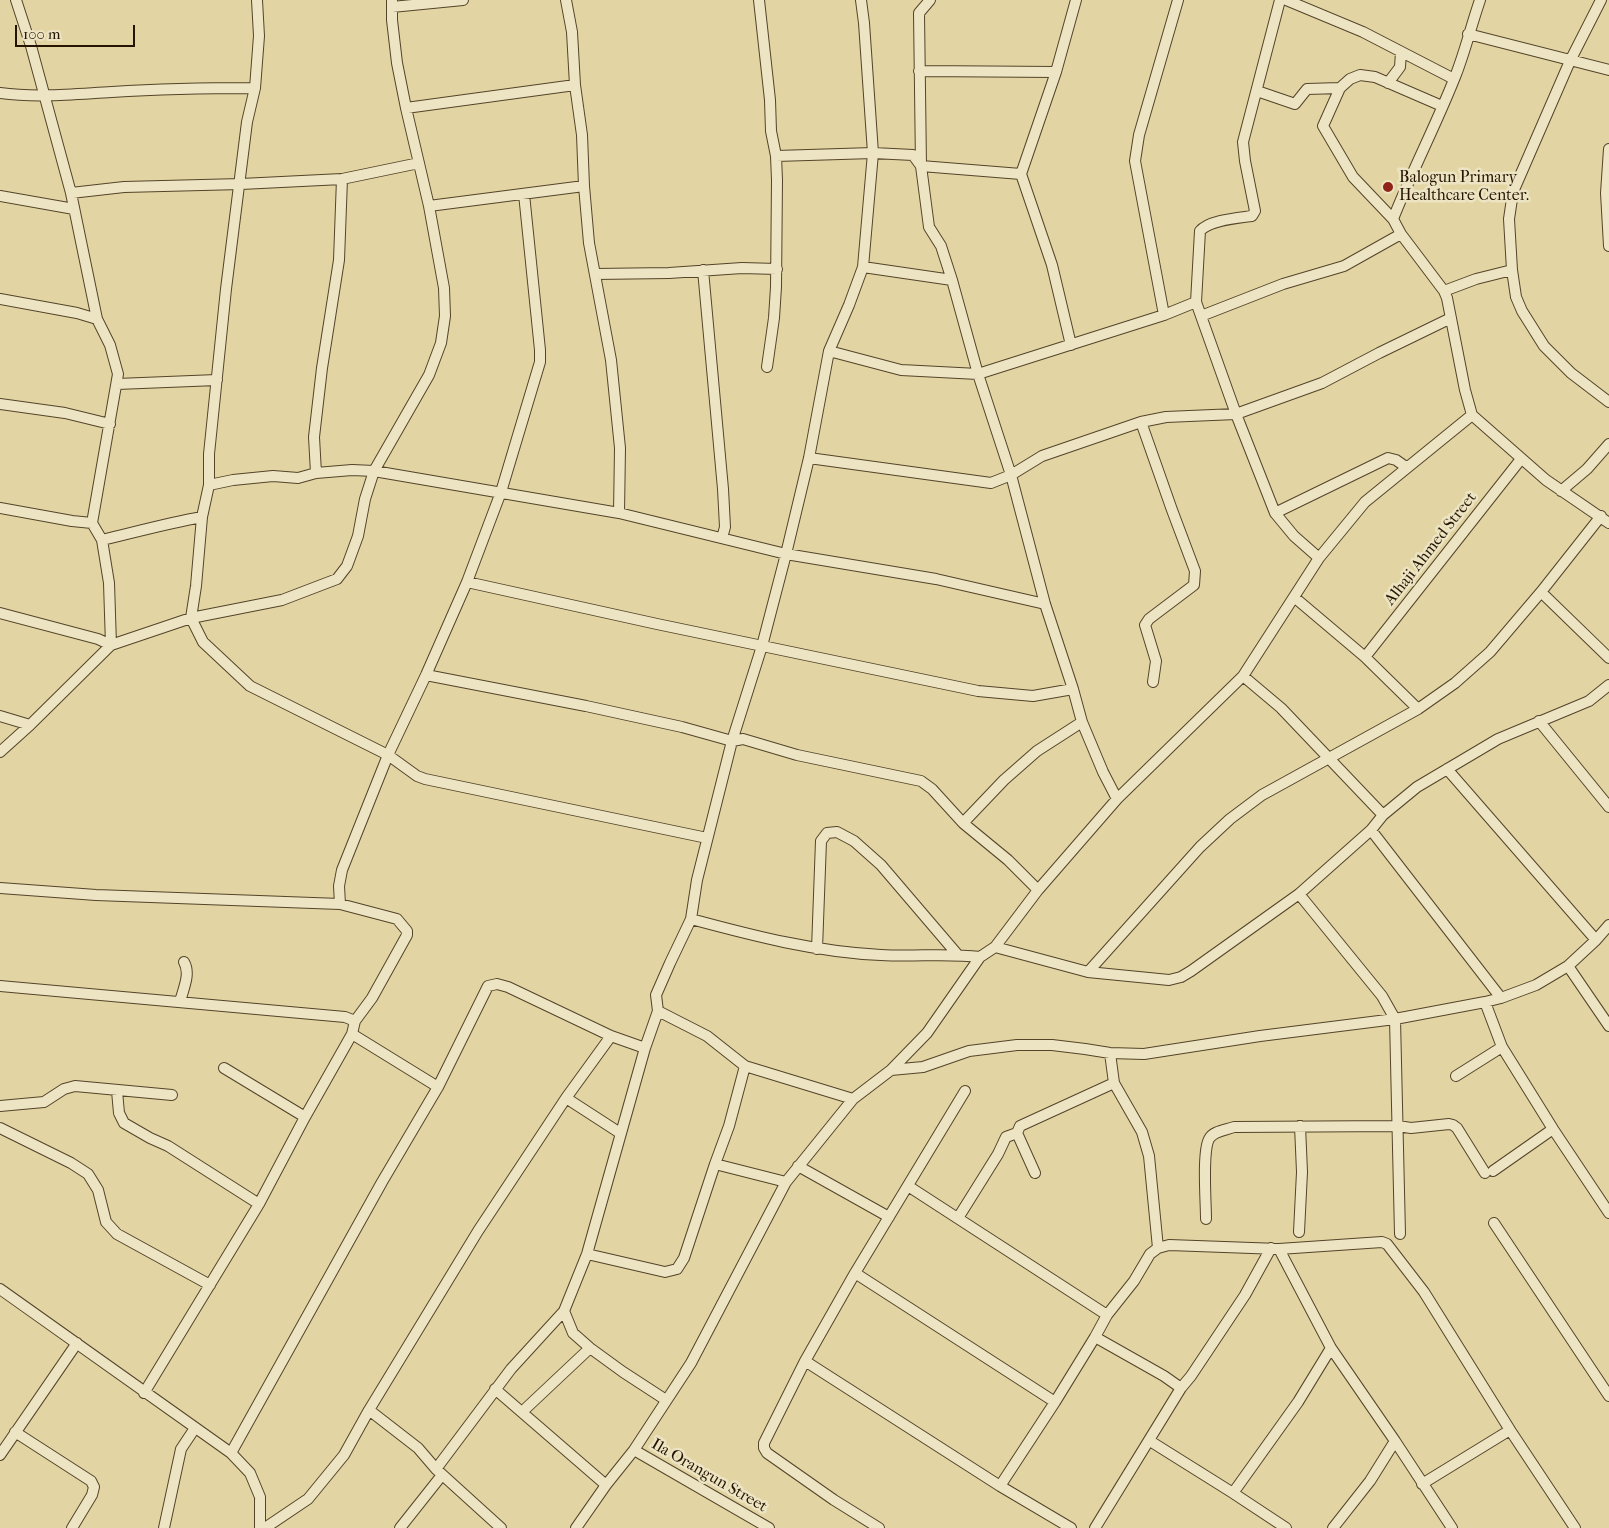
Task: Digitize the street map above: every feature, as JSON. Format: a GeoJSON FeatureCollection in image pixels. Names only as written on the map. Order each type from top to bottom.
{"type":"FeatureCollection","features":[{"type":"Feature","properties":{"kind":"street"},"geometry":{"type":"LineString","coordinates":[[16,0],[32,46],[71,193],[97,318],[110,345],[118,374],[92,523],[102,540],[109,583],[111,644]]}},
{"type":"Feature","properties":{"kind":"street"},"geometry":{"type":"LineString","coordinates":[[256,0],[259,36],[255,88],[248,122],[226,289],[210,454],[209,485],[202,517],[196,586],[191,618],[203,642],[250,686],[388,756],[425,779],[707,838]]}},
{"type":"Feature","properties":{"kind":"street"},"geometry":{"type":"LineString","coordinates":[[0,752],[30,725],[111,644],[191,618],[282,600],[337,579],[347,566],[358,536],[365,499],[374,471],[429,375],[441,342],[445,316],[444,288],[429,206],[397,63],[392,3],[463,0]]}},
{"type":"Feature","properties":{"kind":"street"},"geometry":{"type":"LineString","coordinates":[[566,0],[572,32],[575,85],[582,135],[589,243],[611,360],[620,448],[619,513]]}},
{"type":"Feature","properties":{"kind":"street"},"geometry":{"type":"LineString","coordinates":[[759,0],[770,100],[770,131],[776,156],[777,269],[774,318],[767,367]]}},
{"type":"Feature","properties":{"kind":"street"},"geometry":{"type":"LineString","coordinates":[[400,1528],[495,1389],[564,1311],[587,1254],[620,1133],[658,1011],[656,995],[691,919],[697,880],[732,741],[762,646],[786,554],[809,458],[829,351],[863,267],[873,153],[861,0]]}},
{"type":"Feature","properties":{"kind":"street"},"geometry":{"type":"LineString","coordinates":[[930,0],[919,13],[921,166],[929,228],[941,246],[952,280],[978,374],[1010,476],[1045,604],[1082,722],[1118,799]]}},
{"type":"Feature","properties":{"kind":"street"},"geometry":{"type":"LineString","coordinates":[[1071,345],[1052,265],[1021,174],[1056,72],[1076,0]]}},
{"type":"Feature","properties":{"kind":"street"},"geometry":{"type":"LineString","coordinates":[[1164,315],[1135,160],[1140,135],[1178,0]]}},
{"type":"Feature","properties":{"kind":"street"},"geometry":{"type":"LineString","coordinates":[[1280,0],[1243,142],[1255,211],[1252,216],[1207,226],[1200,231],[1196,302],[1236,414],[1275,513],[1294,536],[1319,558]]}},
{"type":"Feature","properties":{"kind":"street"},"geometry":{"type":"LineString","coordinates":[[1286,0],[1363,32],[1454,79]]}},
{"type":"Feature","properties":{"kind":"street"},"geometry":{"type":"LineString","coordinates":[[1393,219],[1465,52],[1468,34],[1480,0]]}},
{"type":"Feature","properties":{"kind":"street"},"geometry":{"type":"LineString","coordinates":[[1601,0],[1570,61],[1513,192],[1509,219],[1512,270],[1516,297],[1522,311],[1544,346],[1571,373],[1609,402]]}},
{"type":"Feature","properties":{"kind":"street"},"geometry":{"type":"LineString","coordinates":[[1468,34],[1609,70]]}},
{"type":"Feature","properties":{"kind":"street"},"geometry":{"type":"LineString","coordinates":[[1388,83],[1400,67],[1402,52]]}},
{"type":"Feature","properties":{"kind":"street"},"geometry":{"type":"LineString","coordinates":[[919,71],[1056,72]]}},
{"type":"Feature","properties":{"kind":"street"},"geometry":{"type":"LineString","coordinates":[[1088,972],[1200,848],[1230,819],[1262,795],[1418,709],[1455,684],[1490,652],[1605,519],[1561,491],[1472,416],[1464,390],[1459,354],[1444,291],[1401,234],[1393,219],[1354,177],[1323,126],[1340,88],[1350,79],[1360,75],[1375,77],[1442,106]]}},
{"type":"Feature","properties":{"kind":"street"},"geometry":{"type":"LineString","coordinates":[[406,108],[575,85]]}},
{"type":"Feature","properties":{"kind":"street"},"geometry":{"type":"LineString","coordinates":[[0,92],[14,95],[45,95],[176,88],[255,88]]}},
{"type":"Feature","properties":{"kind":"street"},"geometry":{"type":"LineString","coordinates":[[1257,91],[1295,104],[1307,89],[1340,88]]}},
{"type":"Feature","properties":{"kind":"street"},"geometry":{"type":"LineString","coordinates":[[1609,149],[1609,246]]}},
{"type":"Feature","properties":{"kind":"street"},"geometry":{"type":"LineString","coordinates":[[776,156],[873,153],[913,155],[921,166],[1021,174]]}},
{"type":"Feature","properties":{"kind":"street"},"geometry":{"type":"LineString","coordinates":[[71,193],[124,187],[342,179],[377,170],[419,163]]}},
{"type":"Feature","properties":{"kind":"street"},"geometry":{"type":"LineString","coordinates":[[316,473],[314,437],[322,368],[339,260],[342,179]]}},
{"type":"Feature","properties":{"kind":"street"},"geometry":{"type":"LineString","coordinates":[[429,206],[584,186]]}},
{"type":"Feature","properties":{"kind":"street"},"geometry":{"type":"LineString","coordinates":[[340,904],[339,886],[342,870],[388,756],[467,582],[501,492],[540,362],[535,288],[524,194]]}},
{"type":"Feature","properties":{"kind":"street"},"geometry":{"type":"LineString","coordinates":[[0,196],[74,209]]}},
{"type":"Feature","properties":{"kind":"street"},"geometry":{"type":"LineString","coordinates":[[1201,316],[1283,284],[1344,266],[1401,234]]}},
{"type":"Feature","properties":{"kind":"street"},"geometry":{"type":"LineString","coordinates":[[863,267],[952,280]]}},
{"type":"Feature","properties":{"kind":"street"},"geometry":{"type":"LineString","coordinates":[[595,274],[742,268],[777,269]]}},
{"type":"Feature","properties":{"kind":"street"},"geometry":{"type":"LineString","coordinates":[[703,270],[723,489],[725,527],[722,538]]}},
{"type":"Feature","properties":{"kind":"street"},"geometry":{"type":"LineString","coordinates":[[1444,291],[1476,279],[1512,270]]}},
{"type":"Feature","properties":{"kind":"street"},"geometry":{"type":"LineString","coordinates":[[0,298],[97,318]]}},
{"type":"Feature","properties":{"kind":"street"},"geometry":{"type":"LineString","coordinates":[[829,351],[901,370],[978,374],[1164,315],[1196,302]]}},
{"type":"Feature","properties":{"kind":"street"},"geometry":{"type":"LineString","coordinates":[[809,458],[991,483],[1010,476],[1042,456],[1142,422],[1166,417],[1236,414],[1322,383],[1450,318]]}},
{"type":"Feature","properties":{"kind":"street"},"geometry":{"type":"LineString","coordinates":[[117,384],[217,380]]}},
{"type":"Feature","properties":{"kind":"street"},"geometry":{"type":"LineString","coordinates":[[0,404],[65,413],[110,424]]}},
{"type":"Feature","properties":{"kind":"street"},"geometry":{"type":"LineString","coordinates":[[581,1527],[606,1485],[634,1450],[691,1363],[786,1182],[798,1166],[854,1099],[891,1070],[927,1033],[980,957],[995,947],[1038,890],[1118,799],[1243,676],[1319,558],[1365,502],[1406,467],[1472,416]]}},
{"type":"Feature","properties":{"kind":"street"},"geometry":{"type":"LineString","coordinates":[[1142,422],[1195,571],[1194,584],[1149,619],[1145,625],[1156,661],[1153,682]]}},
{"type":"Feature","properties":{"kind":"street"},"geometry":{"type":"LineString","coordinates":[[1561,491],[1587,469],[1609,444]]}},
{"type":"Feature","properties":{"kind":"street"},"geometry":{"type":"LineString","coordinates":[[1275,513],[1388,458],[1396,460],[1406,467]]}},
{"type":"Feature","properties":{"kind":"street","name":"Alhaji Ahmed Street"},"geometry":{"type":"LineString","coordinates":[[1365,657],[1521,459]]}},
{"type":"Feature","properties":{"kind":"street"},"geometry":{"type":"LineString","coordinates":[[209,485],[233,480],[273,476],[298,478],[316,473],[352,470],[374,471],[619,513],[786,554],[936,579],[1045,604]]}},
{"type":"Feature","properties":{"kind":"street"},"geometry":{"type":"LineString","coordinates":[[0,508],[92,523]]}},
{"type":"Feature","properties":{"kind":"street"},"geometry":{"type":"LineString","coordinates":[[102,540],[155,528],[167,523],[202,517]]}},
{"type":"Feature","properties":{"kind":"street"},"geometry":{"type":"LineString","coordinates":[[467,582],[978,691],[1033,696],[1073,689]]}},
{"type":"Feature","properties":{"kind":"street"},"geometry":{"type":"LineString","coordinates":[[1541,592],[1609,658]]}},
{"type":"Feature","properties":{"kind":"street"},"geometry":{"type":"LineString","coordinates":[[1294,597],[1365,657],[1418,709]]}},
{"type":"Feature","properties":{"kind":"street"},"geometry":{"type":"LineString","coordinates":[[0,613],[98,638],[111,644]]}},
{"type":"Feature","properties":{"kind":"street"},"geometry":{"type":"LineString","coordinates":[[426,675],[586,706],[682,727],[732,741],[743,739],[797,755],[921,781],[932,789],[963,822],[1008,860],[1038,890]]}},
{"type":"Feature","properties":{"kind":"street"},"geometry":{"type":"LineString","coordinates":[[1243,676],[1281,708],[1383,815]]}},
{"type":"Feature","properties":{"kind":"street"},"geometry":{"type":"LineString","coordinates":[[995,947],[1088,972],[1169,980],[1181,977],[1299,894],[1371,830],[1383,815],[1417,787],[1498,738],[1589,701],[1609,685]]}},
{"type":"Feature","properties":{"kind":"street"},"geometry":{"type":"LineString","coordinates":[[0,716],[30,725]]}},
{"type":"Feature","properties":{"kind":"street"},"geometry":{"type":"LineString","coordinates":[[1539,721],[1609,807]]}},
{"type":"Feature","properties":{"kind":"street"},"geometry":{"type":"LineString","coordinates":[[963,822],[1004,780],[1037,751],[1082,722]]}},
{"type":"Feature","properties":{"kind":"street"},"geometry":{"type":"LineString","coordinates":[[1447,769],[1596,940]]}},
{"type":"Feature","properties":{"kind":"street"},"geometry":{"type":"LineString","coordinates":[[1371,830],[1501,998]]}},
{"type":"Feature","properties":{"kind":"street"},"geometry":{"type":"LineString","coordinates":[[817,949],[821,841],[827,833],[838,832],[854,841],[881,865],[957,954]]}},
{"type":"Feature","properties":{"kind":"street"},"geometry":{"type":"LineString","coordinates":[[0,888],[96,895],[340,904],[397,918],[407,931],[407,935],[372,998],[356,1021],[352,1034],[259,1204],[144,1393]]}},
{"type":"Feature","properties":{"kind":"street"},"geometry":{"type":"LineString","coordinates":[[1299,894],[1382,996],[1395,1019],[1400,1234]]}},
{"type":"Feature","properties":{"kind":"street"},"geometry":{"type":"LineString","coordinates":[[691,919],[758,937],[817,949],[882,956],[957,954],[980,957]]}},
{"type":"Feature","properties":{"kind":"street"},"geometry":{"type":"LineString","coordinates":[[891,1070],[923,1067],[970,1051],[1017,1045],[1052,1045],[1110,1053],[1144,1054],[1260,1036],[1395,1019],[1485,1002],[1536,985],[1568,966],[1609,925]]}},
{"type":"Feature","properties":{"kind":"street"},"geometry":{"type":"LineString","coordinates":[[180,1002],[187,974],[187,967],[184,962]]}},
{"type":"Feature","properties":{"kind":"street"},"geometry":{"type":"LineString","coordinates":[[1568,966],[1609,1026]]}},
{"type":"Feature","properties":{"kind":"street"},"geometry":{"type":"LineString","coordinates":[[231,1453],[382,1182],[438,1087],[488,986],[496,984],[508,987],[611,1036],[645,1048]]}},
{"type":"Feature","properties":{"kind":"street"},"geometry":{"type":"LineString","coordinates":[[0,986],[344,1017],[356,1021]]}},
{"type":"Feature","properties":{"kind":"street"},"geometry":{"type":"LineString","coordinates":[[1485,1002],[1502,1047],[1553,1130],[1609,1213]]}},
{"type":"Feature","properties":{"kind":"street"},"geometry":{"type":"LineString","coordinates":[[658,1011],[707,1036],[744,1066],[854,1099]]}},
{"type":"Feature","properties":{"kind":"street"},"geometry":{"type":"LineString","coordinates":[[352,1034],[438,1087]]}},
{"type":"Feature","properties":{"kind":"street"},"geometry":{"type":"LineString","coordinates":[[265,1528],[308,1499],[344,1455],[369,1410],[478,1231],[566,1098],[611,1036]]}},
{"type":"Feature","properties":{"kind":"street"},"geometry":{"type":"LineString","coordinates":[[1456,1076],[1502,1047]]}},
{"type":"Feature","properties":{"kind":"street"},"geometry":{"type":"LineString","coordinates":[[1110,1053],[1114,1083],[1142,1132],[1149,1156],[1158,1248]]}},
{"type":"Feature","properties":{"kind":"street"},"geometry":{"type":"LineString","coordinates":[[587,1254],[665,1272],[677,1270],[684,1258],[715,1164],[730,1126],[744,1066]]}},
{"type":"Feature","properties":{"kind":"street"},"geometry":{"type":"LineString","coordinates":[[224,1068],[305,1117]]}},
{"type":"Feature","properties":{"kind":"street"},"geometry":{"type":"LineString","coordinates":[[958,1218],[998,1154],[1006,1137],[1017,1133],[1022,1125],[1114,1083]]}},
{"type":"Feature","properties":{"kind":"street"},"geometry":{"type":"LineString","coordinates":[[0,1106],[44,1102],[64,1089],[75,1086],[172,1095]]}},
{"type":"Feature","properties":{"kind":"street"},"geometry":{"type":"LineString","coordinates":[[117,1091],[119,1113],[124,1123],[168,1146],[259,1204]]}},
{"type":"Feature","properties":{"kind":"street"},"geometry":{"type":"LineString","coordinates":[[879,1528],[834,1500],[767,1453],[764,1444],[805,1362],[854,1273],[965,1091]]}},
{"type":"Feature","properties":{"kind":"street"},"geometry":{"type":"LineString","coordinates":[[566,1098],[620,1133]]}},
{"type":"Feature","properties":{"kind":"street"},"geometry":{"type":"LineString","coordinates":[[1206,1219],[1205,1171],[1209,1139],[1214,1134],[1234,1127],[1398,1126],[1411,1128],[1449,1124],[1457,1128],[1489,1172],[1553,1130]]}},
{"type":"Feature","properties":{"kind":"street"},"geometry":{"type":"LineString","coordinates":[[1298,1232],[1302,1172],[1300,1126]]}},
{"type":"Feature","properties":{"kind":"street"},"geometry":{"type":"LineString","coordinates":[[0,1128],[71,1163],[88,1174],[98,1190],[106,1222],[117,1234],[210,1286]]}},
{"type":"Feature","properties":{"kind":"street"},"geometry":{"type":"LineString","coordinates":[[1017,1133],[1035,1173]]}},
{"type":"Feature","properties":{"kind":"street"},"geometry":{"type":"LineString","coordinates":[[715,1164],[786,1182]]}},
{"type":"Feature","properties":{"kind":"street"},"geometry":{"type":"LineString","coordinates":[[798,1166],[889,1217]]}},
{"type":"Feature","properties":{"kind":"street"},"geometry":{"type":"LineString","coordinates":[[908,1186],[1107,1315]]}},
{"type":"Feature","properties":{"kind":"street"},"geometry":{"type":"LineString","coordinates":[[1494,1223],[1609,1396]]}},
{"type":"Feature","properties":{"kind":"street"},"geometry":{"type":"LineString","coordinates":[[1000,1486],[1055,1402],[1107,1315],[1134,1281],[1150,1254],[1158,1248],[1169,1245],[1275,1248],[1382,1242],[1392,1248],[1424,1292],[1510,1430],[1575,1528]]}},
{"type":"Feature","properties":{"kind":"street"},"geometry":{"type":"LineString","coordinates":[[1275,1248],[1331,1348],[1452,1528]]}},
{"type":"Feature","properties":{"kind":"street"},"geometry":{"type":"LineString","coordinates":[[1095,1528],[1181,1388],[1240,1304],[1275,1248]]}},
{"type":"Feature","properties":{"kind":"street"},"geometry":{"type":"LineString","coordinates":[[854,1273],[1055,1402]]}},
{"type":"Feature","properties":{"kind":"street"},"geometry":{"type":"LineString","coordinates":[[0,1289],[231,1453],[250,1473],[260,1498],[260,1528]]}},
{"type":"Feature","properties":{"kind":"street"},"geometry":{"type":"LineString","coordinates":[[564,1311],[574,1333],[590,1348],[666,1400]]}},
{"type":"Feature","properties":{"kind":"street"},"geometry":{"type":"LineString","coordinates":[[1095,1337],[1164,1376],[1181,1388]]}},
{"type":"Feature","properties":{"kind":"street"},"geometry":{"type":"LineString","coordinates":[[0,1456],[77,1343]]}},
{"type":"Feature","properties":{"kind":"street"},"geometry":{"type":"LineString","coordinates":[[522,1412],[590,1348]]}},
{"type":"Feature","properties":{"kind":"street"},"geometry":{"type":"LineString","coordinates":[[1233,1492],[1298,1402],[1331,1348]]}},
{"type":"Feature","properties":{"kind":"street"},"geometry":{"type":"LineString","coordinates":[[805,1362],[1000,1486],[1071,1528]]}},
{"type":"Feature","properties":{"kind":"street"},"geometry":{"type":"LineString","coordinates":[[495,1389],[606,1485]]}},
{"type":"Feature","properties":{"kind":"street"},"geometry":{"type":"LineString","coordinates":[[369,1410],[418,1448],[439,1472],[500,1528]]}},
{"type":"Feature","properties":{"kind":"street"},"geometry":{"type":"LineString","coordinates":[[164,1528],[181,1449],[195,1428]]}},
{"type":"Feature","properties":{"kind":"street"},"geometry":{"type":"LineString","coordinates":[[1422,1484],[1510,1430]]}},
{"type":"Feature","properties":{"kind":"street"},"geometry":{"type":"LineString","coordinates":[[15,1432],[91,1481],[94,1487],[92,1495],[72,1528]]}},
{"type":"Feature","properties":{"kind":"street"},"geometry":{"type":"LineString","coordinates":[[1150,1441],[1233,1492],[1286,1528]]}},
{"type":"Feature","properties":{"kind":"street"},"geometry":{"type":"LineString","coordinates":[[1332,1528],[1370,1481],[1395,1441]]}},
{"type":"Feature","properties":{"kind":"street","name":"Ila Orangun Street"},"geometry":{"type":"LineString","coordinates":[[634,1450],[769,1528]]}},
{"type":"Feature","properties":{"kind":"place","name":"Balogun Primary Healthcare Center."},"geometry":{"type":"Point","coordinates":[1388,187]}}]}
